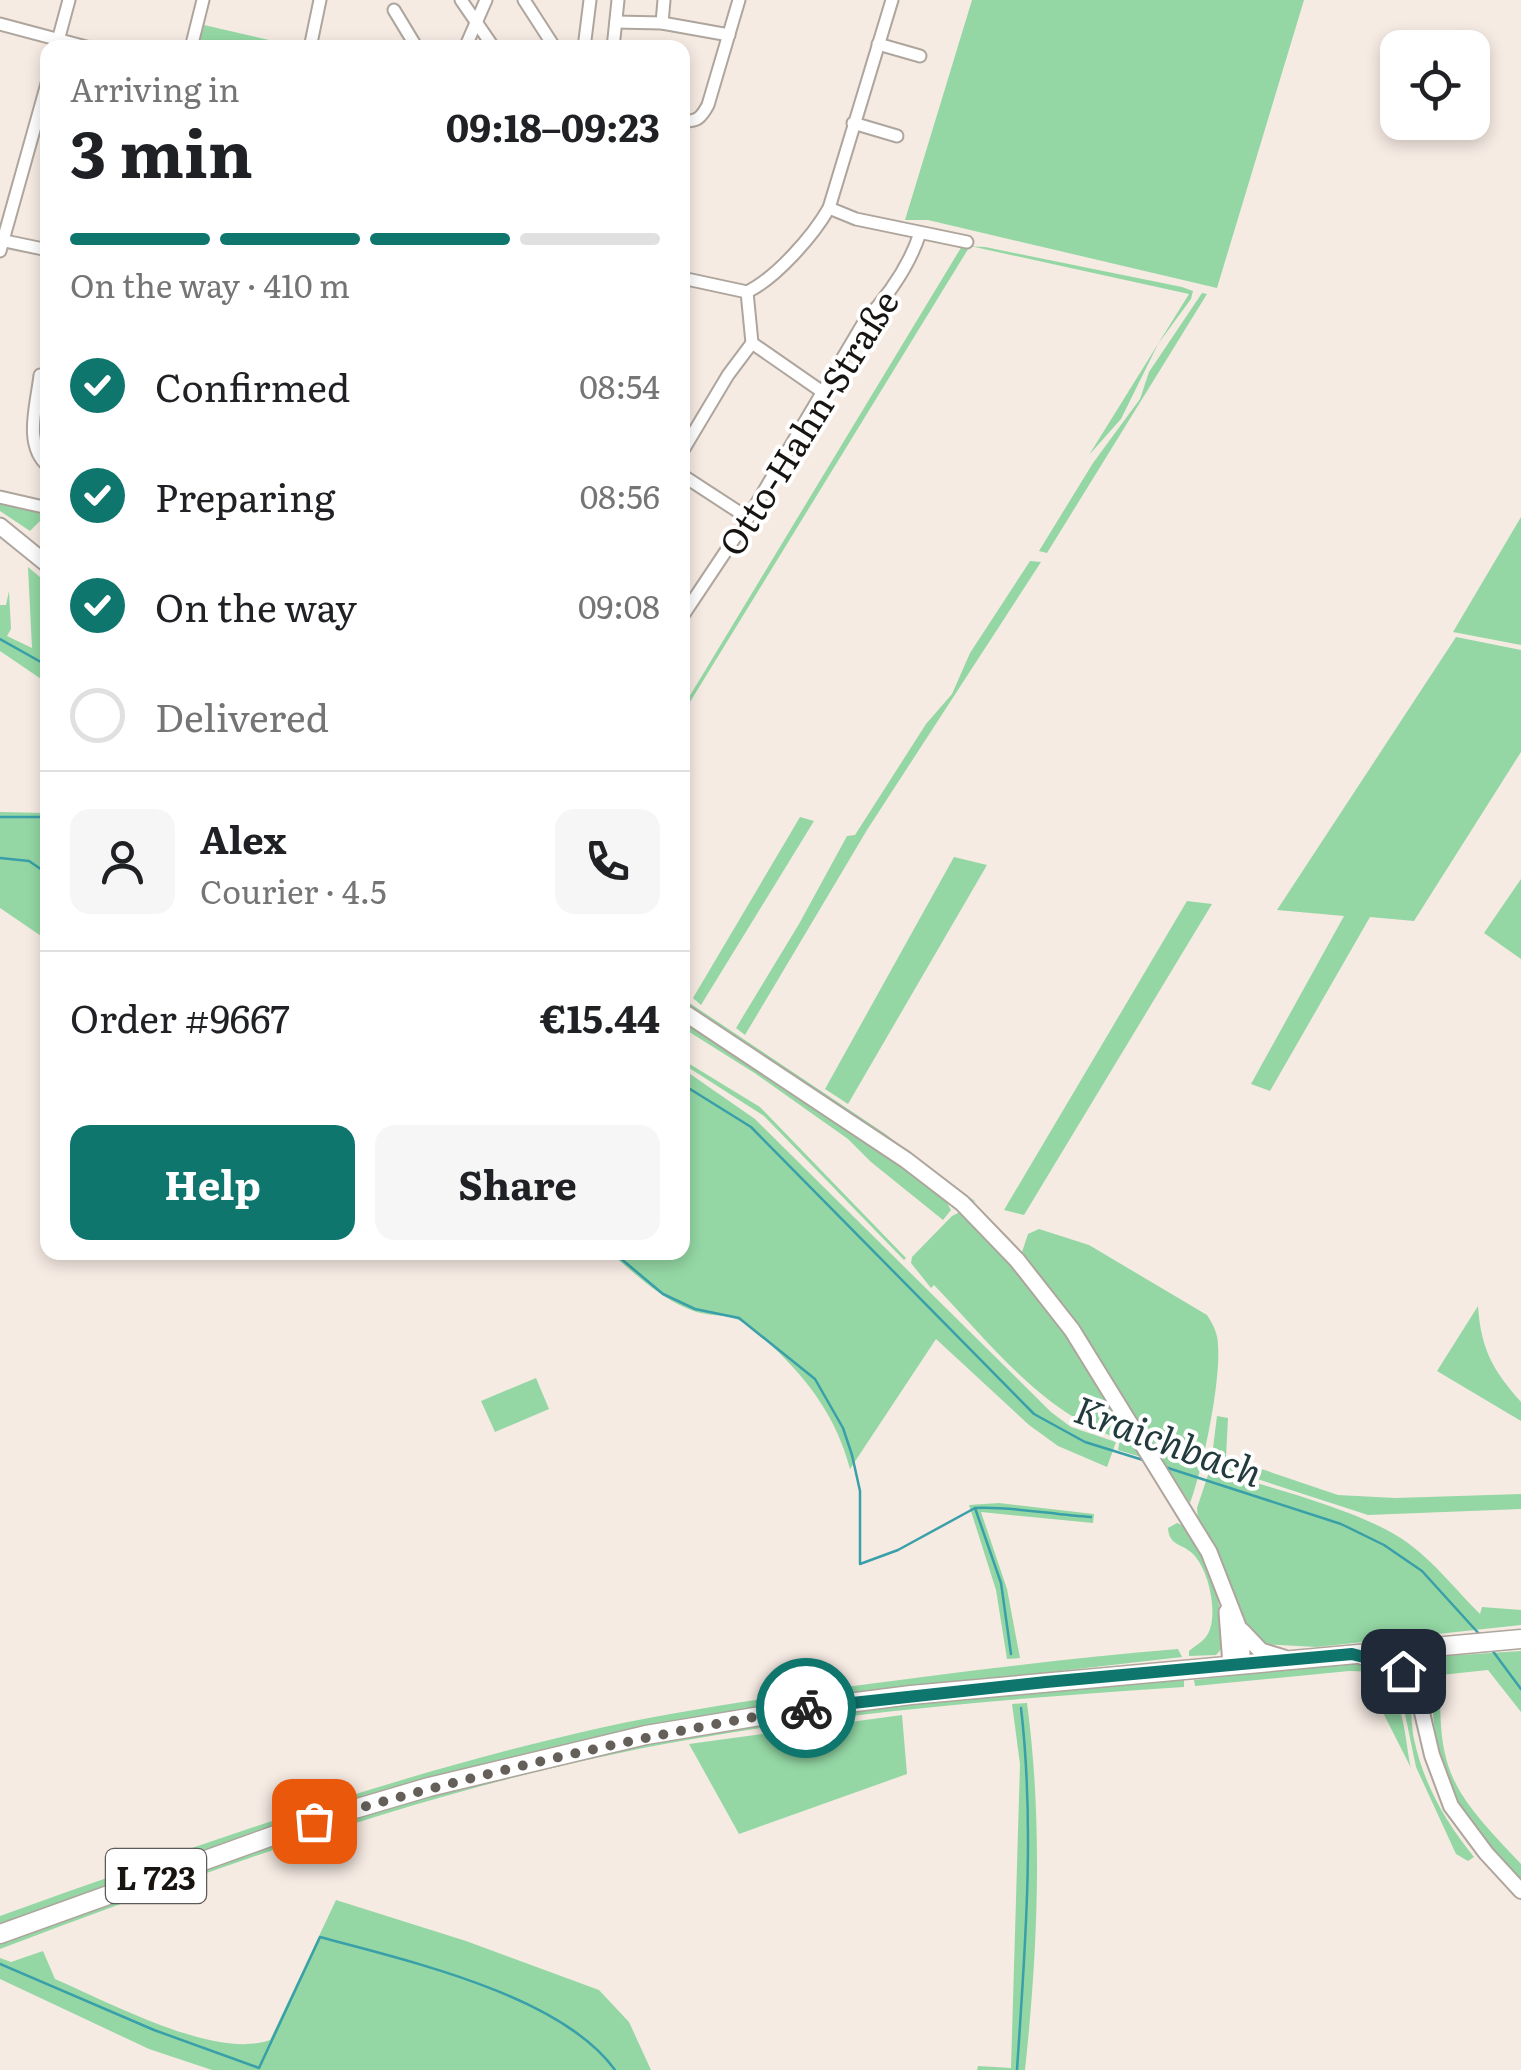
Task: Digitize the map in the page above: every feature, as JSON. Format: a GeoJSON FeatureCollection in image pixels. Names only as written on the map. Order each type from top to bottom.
{"type":"FeatureCollection","features":[{"type":"Feature","properties":{"kind":"main road"},"geometry":{"type":"LineString","coordinates":[[0,526],[40,558]]}},
{"type":"Feature","properties":{"kind":"main road"},"geometry":{"type":"LineString","coordinates":[[690,1016],[906,1160],[962,1203],[1017,1260],[1055,1306],[1209,1552],[1238,1626],[1242,1653],[1234,1665]]}},
{"type":"Feature","properties":{"kind":"main road"},"geometry":{"type":"LineString","coordinates":[[1225,1588],[1234,1665]]}},
{"type":"Feature","properties":{"kind":"main road"},"geometry":{"type":"LineString","coordinates":[[1238,1626],[1261,1650],[1288,1660]]}},
{"type":"Feature","properties":{"kind":"main road","name":"L 723"},"geometry":{"type":"LineString","coordinates":[[0,1934],[314,1821],[429,1787],[662,1732],[828,1705],[1521,1638]]}},
{"type":"Feature","properties":{"kind":"street"},"geometry":{"type":"LineString","coordinates":[[58,40],[68,0]]}},
{"type":"Feature","properties":{"kind":"street"},"geometry":{"type":"LineString","coordinates":[[193,40],[202,0]]}},
{"type":"Feature","properties":{"kind":"street"},"geometry":{"type":"LineString","coordinates":[[312,40],[320,0]]}},
{"type":"Feature","properties":{"kind":"street"},"geometry":{"type":"LineString","coordinates":[[460,0],[488,40]]}},
{"type":"Feature","properties":{"kind":"street"},"geometry":{"type":"LineString","coordinates":[[469,40],[486,0]]}},
{"type":"Feature","properties":{"kind":"street"},"geometry":{"type":"LineString","coordinates":[[524,0],[550,40]]}},
{"type":"Feature","properties":{"kind":"street"},"geometry":{"type":"LineString","coordinates":[[585,40],[590,0]]}},
{"type":"Feature","properties":{"kind":"street"},"geometry":{"type":"LineString","coordinates":[[614,40],[618,0]]}},
{"type":"Feature","properties":{"kind":"street"},"geometry":{"type":"LineString","coordinates":[[662,23],[664,0]]}},
{"type":"Feature","properties":{"kind":"street"},"geometry":{"type":"LineString","coordinates":[[690,122],[701,118],[708,106],[739,0]]}},
{"type":"Feature","properties":{"kind":"street"},"geometry":{"type":"LineString","coordinates":[[690,280],[747,292],[812,234],[829,208],[892,0]]}},
{"type":"Feature","properties":{"kind":"street"},"geometry":{"type":"LineString","coordinates":[[394,10],[412,40]]}},
{"type":"Feature","properties":{"kind":"street"},"geometry":{"type":"LineString","coordinates":[[616,22],[662,23],[730,35]]}},
{"type":"Feature","properties":{"kind":"street"},"geometry":{"type":"LineString","coordinates":[[0,24],[48,40]]}},
{"type":"Feature","properties":{"kind":"street"},"geometry":{"type":"LineString","coordinates":[[878,44],[920,56]]}},
{"type":"Feature","properties":{"kind":"street"},"geometry":{"type":"LineString","coordinates":[[40,109],[2,244],[40,249]]}},
{"type":"Feature","properties":{"kind":"street"},"geometry":{"type":"LineString","coordinates":[[853,123],[897,136]]}},
{"type":"Feature","properties":{"kind":"street"},"geometry":{"type":"LineString","coordinates":[[829,208],[856,218],[967,242]]}},
{"type":"Feature","properties":{"kind":"street","name":"Otto-Hahn-Straße"},"geometry":{"type":"LineString","coordinates":[[690,600],[748,518],[864,322],[885,300],[914,252],[920,233]]}},
{"type":"Feature","properties":{"kind":"street"},"geometry":{"type":"LineString","coordinates":[[690,440],[752,343],[747,292]]}},
{"type":"Feature","properties":{"kind":"street"},"geometry":{"type":"LineString","coordinates":[[752,343],[824,393]]}},
{"type":"Feature","properties":{"kind":"street"},"geometry":{"type":"LineString","coordinates":[[40,375],[32,444],[40,460]]}},
{"type":"Feature","properties":{"kind":"street"},"geometry":{"type":"LineString","coordinates":[[690,480],[748,518]]}},
{"type":"Feature","properties":{"kind":"street"},"geometry":{"type":"LineString","coordinates":[[0,496],[40,505]]}},
{"type":"Feature","properties":{"kind":"street"},"geometry":{"type":"LineString","coordinates":[[1424,1647],[1412,1663],[1414,1684],[1432,1755],[1451,1806],[1475,1840],[1521,1891]]}},
{"type":"Feature","properties":{"kind":"street"},"geometry":{"type":"LineString","coordinates":[[1424,1647],[1426,1722]]}},
{"type":"Feature","properties":{"kind":"street"},"geometry":{"type":"LineString","coordinates":[[1352,1654],[1394,1665],[1414,1684]]}},
{"type":"Feature","properties":{"kind":"green space"},"geometry":{"type":"Polygon","coordinates":[[[972,0],[1304,0],[1217,288],[928,220],[905,220],[972,0]]]}},
{"type":"Feature","properties":{"kind":"green space"},"geometry":{"type":"Polygon","coordinates":[[[204,25],[269,40],[200,40],[204,25]]]}},
{"type":"Feature","properties":{"kind":"green space"},"geometry":{"type":"Polygon","coordinates":[[[962,246],[970,246],[690,702],[690,695],[962,246]]]}},
{"type":"Feature","properties":{"kind":"green space"},"geometry":{"type":"Polygon","coordinates":[[[972,246],[1193,291],[1158,344],[1121,419],[1089,455],[1189,294],[972,246]]]}},
{"type":"Feature","properties":{"kind":"green space"},"geometry":{"type":"Polygon","coordinates":[[[1202,293],[1207,294],[1047,553],[1039,551],[1093,463],[1140,399],[1149,372],[1202,293]]]}},
{"type":"Feature","properties":{"kind":"green space"},"geometry":{"type":"Polygon","coordinates":[[[0,501],[40,511],[40,521],[30,531],[0,511],[0,501]]]}},
{"type":"Feature","properties":{"kind":"green space"},"geometry":{"type":"Polygon","coordinates":[[[1521,517],[1521,645],[1453,632],[1521,517]]]}},
{"type":"Feature","properties":{"kind":"green space"},"geometry":{"type":"Polygon","coordinates":[[[1030,561],[1041,562],[867,830],[745,1035],[736,1028],[847,836],[855,835],[926,724],[952,694],[970,653],[1030,561]]]}},
{"type":"Feature","properties":{"kind":"green space"},"geometry":{"type":"Polygon","coordinates":[[[28,567],[40,577],[40,678],[0,651],[0,605],[6,605],[9,591],[11,629],[7,636],[32,648],[28,567]]]}},
{"type":"Feature","properties":{"kind":"green space"},"geometry":{"type":"Polygon","coordinates":[[[1456,637],[1521,650],[1521,752],[1414,921],[1370,917],[1270,1091],[1251,1084],[1344,916],[1277,910],[1456,637]]]}},
{"type":"Feature","properties":{"kind":"green space"},"geometry":{"type":"Polygon","coordinates":[[[0,812],[40,813],[40,935],[0,908],[0,812]]]}},
{"type":"Feature","properties":{"kind":"green space"},"geometry":{"type":"Polygon","coordinates":[[[800,817],[814,821],[701,1005],[693,998],[800,817]]]}},
{"type":"Feature","properties":{"kind":"green space"},"geometry":{"type":"Polygon","coordinates":[[[954,857],[987,865],[848,1104],[825,1089],[954,857]]]}},
{"type":"Feature","properties":{"kind":"green space"},"geometry":{"type":"Polygon","coordinates":[[[1521,879],[1521,959],[1484,933],[1521,879]]]}},
{"type":"Feature","properties":{"kind":"green space"},"geometry":{"type":"Polygon","coordinates":[[[1187,901],[1212,904],[1024,1215],[1004,1210],[1187,901]]]}},
{"type":"Feature","properties":{"kind":"green space"},"geometry":{"type":"Polygon","coordinates":[[[690,1003],[884,1133],[976,1202],[964,1198],[690,1008],[690,1003]]]}},
{"type":"Feature","properties":{"kind":"green space"},"geometry":{"type":"Polygon","coordinates":[[[690,1024],[879,1149],[945,1199],[951,1210],[943,1220],[848,1139],[690,1032],[690,1024]]]}},
{"type":"Feature","properties":{"kind":"green space"},"geometry":{"type":"Polygon","coordinates":[[[690,1064],[760,1107],[904,1260],[764,1116],[690,1068],[690,1064]]]}},
{"type":"Feature","properties":{"kind":"green space"},"geometry":{"type":"Polygon","coordinates":[[[690,1074],[755,1119],[1051,1412],[1071,1427],[1116,1442],[1107,1467],[1058,1446],[1029,1425],[936,1339],[850,1469],[838,1434],[820,1402],[799,1374],[760,1335],[736,1319],[679,1305],[618,1260],[690,1260],[690,1074]]]}},
{"type":"Feature","properties":{"kind":"green space"},"geometry":{"type":"Polygon","coordinates":[[[960,1212],[1038,1296],[1141,1457],[1118,1450],[1120,1439],[1065,1412],[1041,1394],[934,1285],[931,1288],[911,1263],[912,1257],[960,1212]]]}},
{"type":"Feature","properties":{"kind":"green space"},"geometry":{"type":"Polygon","coordinates":[[[1039,1229],[1089,1245],[1207,1315],[1211,1322],[1218,1341],[1217,1380],[1190,1503],[1074,1321],[1021,1255],[1028,1234],[1039,1229]]]}},
{"type":"Feature","properties":{"kind":"green space"},"geometry":{"type":"Polygon","coordinates":[[[1478,1306],[1486,1347],[1503,1380],[1521,1402],[1521,1421],[1437,1371],[1478,1306]]]}},
{"type":"Feature","properties":{"kind":"green space"},"geometry":{"type":"Polygon","coordinates":[[[536,1378],[549,1409],[495,1432],[481,1401],[536,1378]]]}},
{"type":"Feature","properties":{"kind":"green space"},"geometry":{"type":"Polygon","coordinates":[[[1217,1416],[1228,1418],[1226,1457],[1338,1495],[1395,1498],[1521,1494],[1521,1509],[1368,1515],[1211,1464],[1217,1416]]]}},
{"type":"Feature","properties":{"kind":"green space"},"geometry":{"type":"Polygon","coordinates":[[[1210,1469],[1313,1500],[1389,1531],[1428,1560],[1480,1614],[1482,1607],[1521,1610],[1521,1625],[1317,1647],[1260,1644],[1247,1631],[1221,1559],[1198,1520],[1197,1508],[1210,1469]]]}},
{"type":"Feature","properties":{"kind":"green space"},"geometry":{"type":"Polygon","coordinates":[[[999,1503],[1094,1514],[1093,1523],[981,1512],[1007,1589],[1020,1658],[1007,1659],[996,1590],[969,1505],[999,1503]]]}},
{"type":"Feature","properties":{"kind":"green space"},"geometry":{"type":"Polygon","coordinates":[[[1177,1523],[1198,1543],[1212,1577],[1224,1646],[1216,1655],[1189,1656],[1189,1651],[1209,1633],[1212,1600],[1198,1561],[1171,1538],[1168,1528],[1177,1523]]]}},
{"type":"Feature","properties":{"kind":"green space"},"geometry":{"type":"Polygon","coordinates":[[[1178,1649],[1182,1657],[841,1696],[581,1742],[0,1925],[0,1916],[286,1816],[431,1771],[578,1733],[824,1690],[1178,1649]]]}},
{"type":"Feature","properties":{"kind":"green space"},"geometry":{"type":"Polygon","coordinates":[[[1521,1651],[1521,1712],[1488,1670],[1441,1675],[1440,1709],[1442,1737],[1454,1781],[1480,1819],[1521,1864],[1521,1881],[1477,1830],[1450,1786],[1436,1736],[1431,1669],[1433,1662],[1444,1656],[1521,1651]]]}},
{"type":"Feature","properties":{"kind":"green space"},"geometry":{"type":"Polygon","coordinates":[[[1349,1662],[1388,1671],[1405,1685],[1424,1772],[1445,1816],[1474,1857],[1468,1861],[1456,1854],[1416,1767],[1400,1690],[1382,1672],[1349,1671],[1195,1686],[1194,1680],[1349,1662]]]}},
{"type":"Feature","properties":{"kind":"green space"},"geometry":{"type":"Polygon","coordinates":[[[1365,1677],[1388,1687],[1395,1698],[1411,1768],[1365,1677]]]}},
{"type":"Feature","properties":{"kind":"green space"},"geometry":{"type":"Polygon","coordinates":[[[1184,1680],[1184,1687],[997,1701],[811,1721],[599,1757],[339,1828],[0,1949],[0,1939],[368,1810],[685,1734],[939,1698],[1184,1680]]]}},
{"type":"Feature","properties":{"kind":"green space"},"geometry":{"type":"Polygon","coordinates":[[[1027,1703],[1035,1794],[1037,1886],[1025,2070],[977,2070],[978,2066],[1011,2068],[1020,1764],[1012,1704],[1027,1703]]]}},
{"type":"Feature","properties":{"kind":"green space"},"geometry":{"type":"Polygon","coordinates":[[[902,1715],[907,1774],[739,1834],[689,1744],[902,1715]]]}},
{"type":"Feature","properties":{"kind":"green space"},"geometry":{"type":"Polygon","coordinates":[[[336,1900],[466,1941],[599,1990],[629,2022],[651,2070],[212,2070],[149,2049],[0,1979],[0,1958],[11,1962],[43,1951],[55,1979],[162,2026],[221,2042],[247,2044],[270,2040],[336,1900]]]}},
{"type":"Feature","properties":{"kind":"waterway","name":"Kraichbach"},"geometry":{"type":"LineString","coordinates":[[0,639],[40,662]]}},
{"type":"Feature","properties":{"kind":"waterway"},"geometry":{"type":"LineString","coordinates":[[0,817],[40,817]]}},
{"type":"Feature","properties":{"kind":"waterway"},"geometry":{"type":"LineString","coordinates":[[0,858],[29,861],[40,869]]}},
{"type":"Feature","properties":{"kind":"waterway","name":"Kraichbach"},"geometry":{"type":"LineString","coordinates":[[690,1089],[751,1127],[1034,1414],[1085,1442],[1143,1460]]}},
{"type":"Feature","properties":{"kind":"waterway"},"geometry":{"type":"LineString","coordinates":[[623,1260],[663,1294],[695,1309],[739,1318],[815,1379],[843,1428],[852,1455],[860,1491],[860,1564],[898,1550],[975,1508]]}},
{"type":"Feature","properties":{"kind":"waterway","name":"Kraichbach"},"geometry":{"type":"LineString","coordinates":[[1165,1467],[1341,1524],[1384,1545],[1422,1571],[1481,1636]]}},
{"type":"Feature","properties":{"kind":"waterway"},"geometry":{"type":"LineString","coordinates":[[1011,1654],[1001,1583],[975,1508],[1091,1517]]}},
{"type":"Feature","properties":{"kind":"waterway","name":"Kraichbach"},"geometry":{"type":"LineString","coordinates":[[1492,1650],[1521,1689]]}},
{"type":"Feature","properties":{"kind":"waterway"},"geometry":{"type":"LineString","coordinates":[[1017,2070],[1028,1844],[1021,1708]]}},
{"type":"Feature","properties":{"kind":"waterway"},"geometry":{"type":"LineString","coordinates":[[0,1964],[154,2030],[259,2068],[320,1937],[438,1970],[521,2001],[590,2044],[615,2070]]}},
{"type":"Feature","properties":{"kind":"way so far"},"geometry":{"type":"LineString","coordinates":[[314,1821],[546,1758],[806,1708]]}},
{"type":"Feature","properties":{"kind":"route"},"geometry":{"type":"LineString","coordinates":[[806,1708],[1352,1654],[1403,1671]]}}]}
